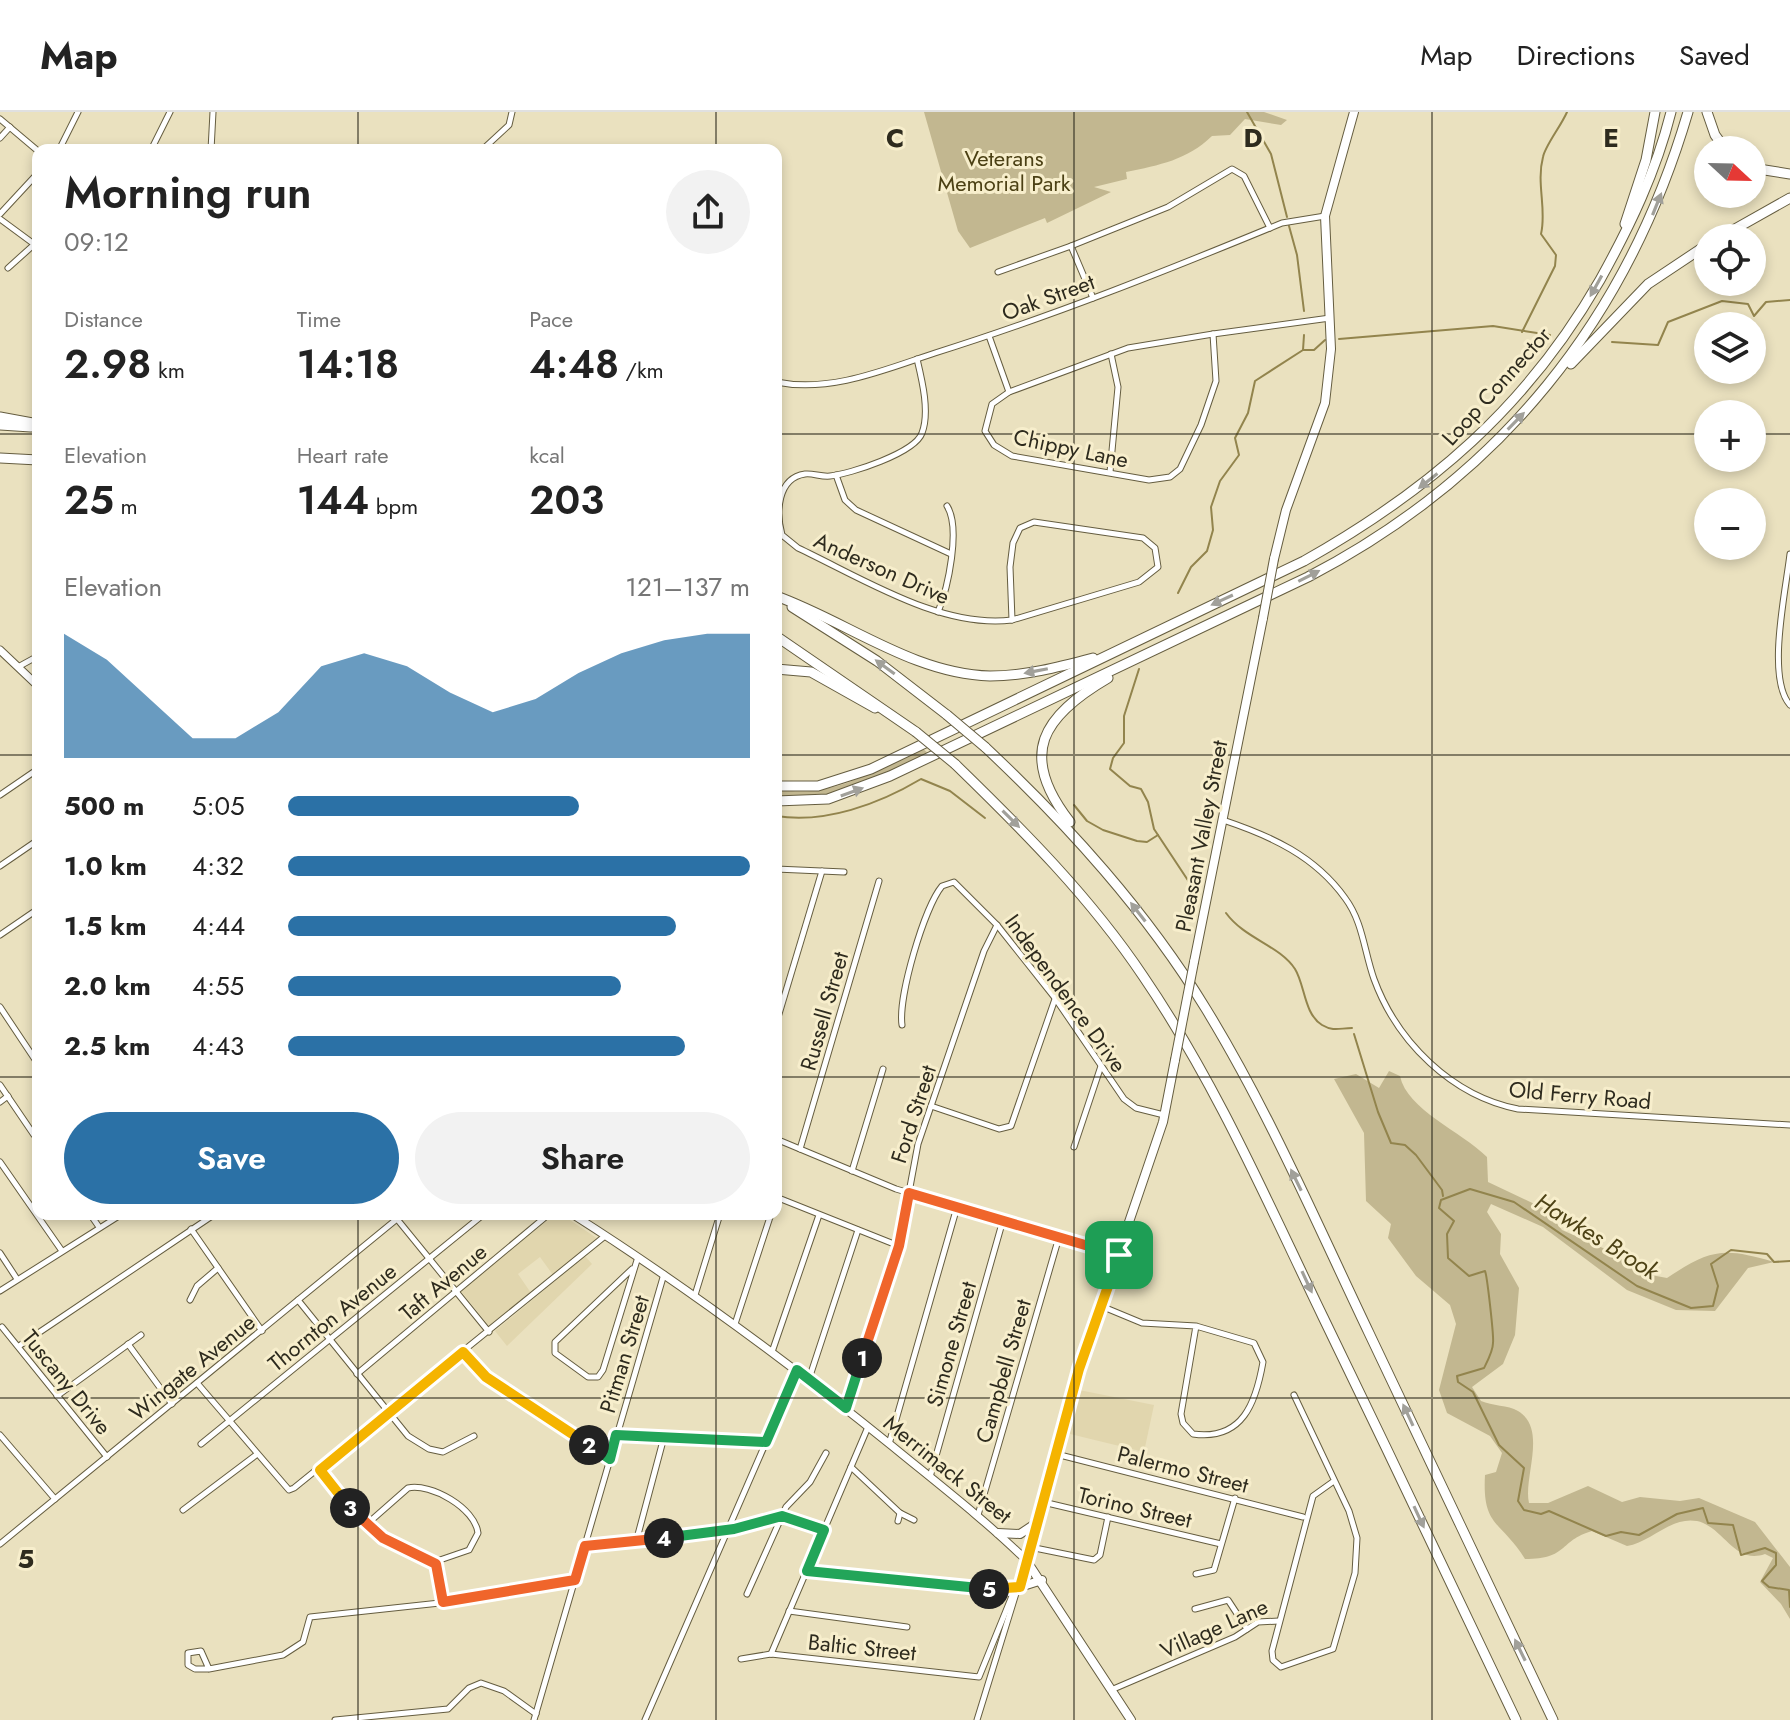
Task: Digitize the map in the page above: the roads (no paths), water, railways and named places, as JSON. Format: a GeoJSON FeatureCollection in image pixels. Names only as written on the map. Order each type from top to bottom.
{"type":"FeatureCollection","features":[{"type":"Feature","properties":{"kind":"highway"},"geometry":{"type":"LineString","coordinates":[[1612,259],[1639,187],[1655,112]]}},
{"type":"Feature","properties":{"kind":"highway","name":"Loop Connector"},"geometry":{"type":"LineString","coordinates":[[1112,653],[1304,561],[1364,527],[1429,481],[1482,434],[1542,368],[1570,329],[1612,259],[1651,175],[1671,112]]}},
{"type":"Feature","properties":{"kind":"highway","name":"Loop Connector"},"geometry":{"type":"LineString","coordinates":[[1188,634],[1323,569],[1404,519],[1479,459],[1538,398],[1588,334],[1633,257],[1670,173],[1688,112]]}},
{"type":"Feature","properties":{"kind":"highway"},"geometry":{"type":"LineString","coordinates":[[1707,112],[1716,136]]}},
{"type":"Feature","properties":{"kind":"highway"},"geometry":{"type":"LineString","coordinates":[[1766,170],[1790,174]]}},
{"type":"Feature","properties":{"kind":"highway"},"geometry":{"type":"LineString","coordinates":[[1744,224],[1790,198]]}},
{"type":"Feature","properties":{"kind":"highway"},"geometry":{"type":"LineString","coordinates":[[1538,398],[1648,284],[1694,253]]}},
{"type":"Feature","properties":{"kind":"highway"},"geometry":{"type":"LineString","coordinates":[[0,417],[32,425]]}},
{"type":"Feature","properties":{"kind":"highway"},"geometry":{"type":"LineString","coordinates":[[0,425],[32,426]]}},
{"type":"Feature","properties":{"kind":"highway"},"geometry":{"type":"LineString","coordinates":[[0,458],[32,460]]}},
{"type":"Feature","properties":{"kind":"highway"},"geometry":{"type":"LineString","coordinates":[[782,600],[927,664],[962,673],[1028,673],[1112,653]]}},
{"type":"Feature","properties":{"kind":"highway"},"geometry":{"type":"LineString","coordinates":[[782,601],[866,654],[947,715],[985,747],[1091,854]]}},
{"type":"Feature","properties":{"kind":"highway"},"geometry":{"type":"LineString","coordinates":[[782,801],[814,801],[861,789],[1188,634]]}},
{"type":"Feature","properties":{"kind":"highway"},"geometry":{"type":"LineString","coordinates":[[1188,634],[1069,702],[1047,731],[1043,756],[1049,787],[1091,854],[1165,948],[1249,1084],[1553,1720]]}},
{"type":"Feature","properties":{"kind":"highway"},"geometry":{"type":"LineString","coordinates":[[782,640],[916,732],[955,764],[1035,843],[1100,918],[1143,975],[1193,1053],[1244,1150],[1516,1720]]}},
{"type":"Feature","properties":{"kind":"highway"},"geometry":{"type":"LineString","coordinates":[[782,786],[805,788],[846,779],[1112,653]]}},
{"type":"Feature","properties":{"kind":"highway"},"geometry":{"type":"LineString","coordinates":[[782,670],[811,672],[906,725]]}},
{"type":"Feature","properties":{"kind":"main road","name":"Pleasant Valley Street"},"geometry":{"type":"LineString","coordinates":[[1026,1560],[1055,1454],[1164,1115],[1274,559],[1286,510],[1325,403],[1331,365],[1325,216],[1354,112]]}},
{"type":"Feature","properties":{"kind":"main road"},"geometry":{"type":"LineString","coordinates":[[0,650],[3,659],[32,681]]}},
{"type":"Feature","properties":{"kind":"main road","name":"Merrimack Street"},"geometry":{"type":"LineString","coordinates":[[582,1220],[665,1274],[809,1379],[998,1533],[1042,1580],[1131,1720]]}},
{"type":"Feature","properties":{"kind":"main road"},"geometry":{"type":"LineString","coordinates":[[998,1533],[1020,1534],[1036,1523]]}},
{"type":"Feature","properties":{"kind":"main road"},"geometry":{"type":"LineString","coordinates":[[1020,1587],[1042,1580]]}},
{"type":"Feature","properties":{"kind":"street"},"geometry":{"type":"LineString","coordinates":[[62,144],[78,112]]}},
{"type":"Feature","properties":{"kind":"street"},"geometry":{"type":"LineString","coordinates":[[154,144],[170,112]]}},
{"type":"Feature","properties":{"kind":"street"},"geometry":{"type":"LineString","coordinates":[[211,144],[213,112]]}},
{"type":"Feature","properties":{"kind":"street"},"geometry":{"type":"LineString","coordinates":[[488,144],[509,125],[512,112]]}},
{"type":"Feature","properties":{"kind":"street"},"geometry":{"type":"LineString","coordinates":[[0,119],[32,146]]}},
{"type":"Feature","properties":{"kind":"street"},"geometry":{"type":"LineString","coordinates":[[0,138],[10,127]]}},
{"type":"Feature","properties":{"kind":"street"},"geometry":{"type":"LineString","coordinates":[[998,272],[1168,207],[1232,169],[1244,176],[1270,228]]}},
{"type":"Feature","properties":{"kind":"street"},"geometry":{"type":"LineString","coordinates":[[32,180],[0,216],[32,240]]}},
{"type":"Feature","properties":{"kind":"street","name":"Oak Street"},"geometry":{"type":"LineString","coordinates":[[782,382],[817,385],[917,359],[1093,298],[1292,220],[1325,216]]}},
{"type":"Feature","properties":{"kind":"street"},"geometry":{"type":"LineString","coordinates":[[1071,246],[1093,298]]}},
{"type":"Feature","properties":{"kind":"street"},"geometry":{"type":"LineString","coordinates":[[8,268],[32,247]]}},
{"type":"Feature","properties":{"kind":"street","name":"Chippy Lane"},"geometry":{"type":"LineString","coordinates":[[1213,334],[1217,374],[1213,396],[1180,469],[1170,477],[1156,480],[1110,472],[1002,452],[994,445],[986,424],[992,404],[1009,392],[1128,348],[1213,334],[1330,318]]}},
{"type":"Feature","properties":{"kind":"street"},"geometry":{"type":"LineString","coordinates":[[989,336],[1009,392]]}},
{"type":"Feature","properties":{"kind":"street"},"geometry":{"type":"LineString","coordinates":[[1110,472],[1118,387],[1111,354]]}},
{"type":"Feature","properties":{"kind":"street","name":"Anderson Drive"},"geometry":{"type":"LineString","coordinates":[[782,497],[788,482],[804,474],[836,475],[901,453],[920,438],[924,406],[917,359]]}},
{"type":"Feature","properties":{"kind":"street"},"geometry":{"type":"LineString","coordinates":[[836,475],[850,506],[951,554]]}},
{"type":"Feature","properties":{"kind":"street"},"geometry":{"type":"LineString","coordinates":[[938,612],[951,554],[953,520],[947,506]]}},
{"type":"Feature","properties":{"kind":"street","name":"Anderson Drive"},"geometry":{"type":"LineString","coordinates":[[782,535],[798,548],[938,612],[975,621],[1012,620],[1146,579],[1158,567],[1158,555],[1149,542],[1134,535],[1044,522],[1024,525],[1013,543],[1010,567],[1012,620]]}},
{"type":"Feature","properties":{"kind":"street"},"geometry":{"type":"LineString","coordinates":[[1790,554],[1778,671],[1781,693],[1790,705]]}},
{"type":"Feature","properties":{"kind":"street"},"geometry":{"type":"LineString","coordinates":[[17,668],[32,659]]}},
{"type":"Feature","properties":{"kind":"street"},"geometry":{"type":"LineString","coordinates":[[0,795],[32,773]]}},
{"type":"Feature","properties":{"kind":"street","name":"Old Ferry Road"},"geometry":{"type":"LineString","coordinates":[[1222,819],[1296,851],[1333,882],[1358,921],[1374,978],[1399,1026],[1441,1074],[1478,1099],[1518,1109],[1790,1125]]}},
{"type":"Feature","properties":{"kind":"street"},"geometry":{"type":"LineString","coordinates":[[0,866],[32,844]]}},
{"type":"Feature","properties":{"kind":"street"},"geometry":{"type":"LineString","coordinates":[[782,869],[844,872]]}},
{"type":"Feature","properties":{"kind":"street"},"geometry":{"type":"LineString","coordinates":[[782,1004],[822,871]]}},
{"type":"Feature","properties":{"kind":"street","name":"Russell Street"},"geometry":{"type":"LineString","coordinates":[[800,1149],[879,881]]}},
{"type":"Feature","properties":{"kind":"street","name":"Independence Drive"},"geometry":{"type":"LineString","coordinates":[[902,1025],[902,1005],[932,903],[948,881],[960,886],[997,925],[1055,998],[1129,1104],[1164,1115]]}},
{"type":"Feature","properties":{"kind":"street"},"geometry":{"type":"LineString","coordinates":[[0,935],[32,913]]}},
{"type":"Feature","properties":{"kind":"street","name":"Ford Street"},"geometry":{"type":"LineString","coordinates":[[846,1408],[899,1246],[915,1155],[984,951],[997,925]]}},
{"type":"Feature","properties":{"kind":"street"},"geometry":{"type":"LineString","coordinates":[[931,1106],[999,1129],[1011,1126],[1055,998]]}},
{"type":"Feature","properties":{"kind":"street"},"geometry":{"type":"LineString","coordinates":[[0,1007],[32,1055]]}},
{"type":"Feature","properties":{"kind":"street"},"geometry":{"type":"LineString","coordinates":[[1074,1147],[1101,1065]]}},
{"type":"Feature","properties":{"kind":"street"},"geometry":{"type":"LineString","coordinates":[[852,1171],[883,1069]]}},
{"type":"Feature","properties":{"kind":"street"},"geometry":{"type":"LineString","coordinates":[[0,1085],[32,1132]]}},
{"type":"Feature","properties":{"kind":"street"},"geometry":{"type":"LineString","coordinates":[[0,1102],[8,1096]]}},
{"type":"Feature","properties":{"kind":"street"},"geometry":{"type":"LineString","coordinates":[[782,1142],[909,1193],[1119,1255]]}},
{"type":"Feature","properties":{"kind":"street"},"geometry":{"type":"LineString","coordinates":[[0,1162],[32,1208]]}},
{"type":"Feature","properties":{"kind":"street"},"geometry":{"type":"LineString","coordinates":[[782,1200],[899,1246]]}},
{"type":"Feature","properties":{"kind":"street"},"geometry":{"type":"LineString","coordinates":[[889,1444],[957,1207]]}},
{"type":"Feature","properties":{"kind":"street"},"geometry":{"type":"LineString","coordinates":[[772,1352],[819,1215]]}},
{"type":"Feature","properties":{"kind":"street"},"geometry":{"type":"LineString","coordinates":[[40,1220],[62,1251]]}},
{"type":"Feature","properties":{"kind":"street"},"geometry":{"type":"LineString","coordinates":[[94,1220],[99,1227]]}},
{"type":"Feature","properties":{"kind":"street"},"geometry":{"type":"LineString","coordinates":[[0,1291],[111,1220]]}},
{"type":"Feature","properties":{"kind":"street"},"geometry":{"type":"LineString","coordinates":[[19,1346],[205,1220]]}},
{"type":"Feature","properties":{"kind":"street","name":"Wingate Avenue"},"geometry":{"type":"LineString","coordinates":[[0,1544],[396,1220]]}},
{"type":"Feature","properties":{"kind":"street"},"geometry":{"type":"LineString","coordinates":[[398,1220],[489,1332]]}},
{"type":"Feature","properties":{"kind":"street","name":"Thornton Avenue"},"geometry":{"type":"LineString","coordinates":[[201,1444],[477,1220]]}},
{"type":"Feature","properties":{"kind":"street","name":"Taft Avenue"},"geometry":{"type":"LineString","coordinates":[[357,1374],[542,1220]]}},
{"type":"Feature","properties":{"kind":"street"},"geometry":{"type":"LineString","coordinates":[[695,1295],[718,1220]]}},
{"type":"Feature","properties":{"kind":"street"},"geometry":{"type":"LineString","coordinates":[[735,1324],[769,1220]]}},
{"type":"Feature","properties":{"kind":"street","name":"Simone Street"},"geometry":{"type":"LineString","coordinates":[[930,1477],[1003,1220]]}},
{"type":"Feature","properties":{"kind":"street"},"geometry":{"type":"LineString","coordinates":[[191,1229],[262,1331]]}},
{"type":"Feature","properties":{"kind":"street"},"geometry":{"type":"LineString","coordinates":[[809,1379],[858,1230]]}},
{"type":"Feature","properties":{"kind":"street"},"geometry":{"type":"LineString","coordinates":[[197,1383],[289,1490],[320,1470],[606,1235]]}},
{"type":"Feature","properties":{"kind":"street","name":"Campbell Street"},"geometry":{"type":"LineString","coordinates":[[978,1515],[1059,1237]]}},
{"type":"Feature","properties":{"kind":"street"},"geometry":{"type":"LineString","coordinates":[[0,1253],[17,1279]]}},
{"type":"Feature","properties":{"kind":"street"},"geometry":{"type":"LineString","coordinates":[[632,1269],[555,1342],[555,1353],[588,1377],[598,1377],[603,1370],[638,1256]]}},
{"type":"Feature","properties":{"kind":"street"},"geometry":{"type":"LineString","coordinates":[[190,1300],[197,1286],[218,1268]]}},
{"type":"Feature","properties":{"kind":"street","name":"Pitman Street"},"geometry":{"type":"LineString","coordinates":[[535,1717],[665,1274]]}},
{"type":"Feature","properties":{"kind":"street"},"geometry":{"type":"LineString","coordinates":[[298,1300],[410,1438],[434,1451],[453,1450],[474,1436]]}},
{"type":"Feature","properties":{"kind":"street"},"geometry":{"type":"LineString","coordinates":[[1101,1306],[1142,1323],[1196,1326],[1254,1343],[1263,1362],[1251,1409],[1234,1426],[1213,1435],[1193,1434],[1183,1423],[1181,1414],[1196,1326]]}},
{"type":"Feature","properties":{"kind":"street","name":"Tuscany Drive"},"geometry":{"type":"LineString","coordinates":[[2,1327],[107,1457]]}},
{"type":"Feature","properties":{"kind":"street"},"geometry":{"type":"LineString","coordinates":[[57,1396],[141,1335]]}},
{"type":"Feature","properties":{"kind":"street"},"geometry":{"type":"LineString","coordinates":[[128,1344],[172,1404]]}},
{"type":"Feature","properties":{"kind":"street"},"geometry":{"type":"LineString","coordinates":[[463,1352],[486,1377],[610,1459]]}},
{"type":"Feature","properties":{"kind":"street"},"geometry":{"type":"LineString","coordinates":[[645,1720],[797,1370]]}},
{"type":"Feature","properties":{"kind":"street"},"geometry":{"type":"LineString","coordinates":[[1279,1621],[1271,1654],[1279,1666],[1290,1667],[1333,1649],[1358,1554],[1354,1527],[1294,1395]]}},
{"type":"Feature","properties":{"kind":"street"},"geometry":{"type":"LineString","coordinates":[[771,1654],[868,1427]]}},
{"type":"Feature","properties":{"kind":"street"},"geometry":{"type":"LineString","coordinates":[[0,1435],[55,1499]]}},
{"type":"Feature","properties":{"kind":"street"},"geometry":{"type":"LineString","coordinates":[[616,1435],[766,1442]]}},
{"type":"Feature","properties":{"kind":"street"},"geometry":{"type":"LineString","coordinates":[[636,1542],[664,1437]]}},
{"type":"Feature","properties":{"kind":"street"},"geometry":{"type":"LineString","coordinates":[[747,1594],[782,1516],[815,1474],[826,1453]]}},
{"type":"Feature","properties":{"kind":"street","name":"Palermo Street"},"geometry":{"type":"LineString","coordinates":[[1055,1454],[1303,1517]]}},
{"type":"Feature","properties":{"kind":"street"},"geometry":{"type":"LineString","coordinates":[[183,1510],[256,1455]]}},
{"type":"Feature","properties":{"kind":"street"},"geometry":{"type":"LineString","coordinates":[[851,1467],[900,1513],[914,1520]]}},
{"type":"Feature","properties":{"kind":"street"},"geometry":{"type":"LineString","coordinates":[[320,1470],[366,1525],[393,1544],[434,1562],[469,1550],[478,1533],[471,1514],[422,1487],[408,1488],[366,1525]]}},
{"type":"Feature","properties":{"kind":"street","name":"Village Lane"},"geometry":{"type":"LineString","coordinates":[[1111,1690],[1263,1620],[1279,1621],[1313,1496],[1334,1481]]}},
{"type":"Feature","properties":{"kind":"street"},"geometry":{"type":"LineString","coordinates":[[1196,1574],[1214,1570],[1235,1498]]}},
{"type":"Feature","properties":{"kind":"street","name":"Torino Street"},"geometry":{"type":"LineString","coordinates":[[1042,1502],[1221,1544]]}},
{"type":"Feature","properties":{"kind":"street"},"geometry":{"type":"LineString","coordinates":[[898,1521],[900,1513]]}},
{"type":"Feature","properties":{"kind":"street"},"geometry":{"type":"LineString","coordinates":[[585,1546],[729,1529],[782,1516],[824,1530]]}},
{"type":"Feature","properties":{"kind":"street"},"geometry":{"type":"LineString","coordinates":[[1029,1547],[1094,1560],[1100,1555],[1108,1517]]}},
{"type":"Feature","properties":{"kind":"street"},"geometry":{"type":"LineString","coordinates":[[977,1720],[1026,1560]]}},
{"type":"Feature","properties":{"kind":"street"},"geometry":{"type":"LineString","coordinates":[[434,1562],[443,1602]]}},
{"type":"Feature","properties":{"kind":"street"},"geometry":{"type":"LineString","coordinates":[[807,1571],[1005,1591],[1020,1587]]}},
{"type":"Feature","properties":{"kind":"street"},"geometry":{"type":"LineString","coordinates":[[209,1669],[201,1651],[194,1650],[187,1655],[186,1662],[191,1668],[209,1669],[290,1652],[307,1636],[310,1617],[443,1602],[575,1580]]}},
{"type":"Feature","properties":{"kind":"street","name":"Baltic Street"},"geometry":{"type":"LineString","coordinates":[[741,1659],[771,1654],[979,1677],[1012,1596],[1020,1587]]}},
{"type":"Feature","properties":{"kind":"street"},"geometry":{"type":"LineString","coordinates":[[1195,1609],[1228,1600],[1247,1629]]}},
{"type":"Feature","properties":{"kind":"street"},"geometry":{"type":"LineString","coordinates":[[789,1611],[907,1627]]}},
{"type":"Feature","properties":{"kind":"street"},"geometry":{"type":"LineString","coordinates":[[335,1720],[448,1709],[469,1688],[481,1683],[504,1691],[535,1717]]}},
{"type":"Feature","properties":{"kind":"waterway"},"geometry":{"type":"LineString","coordinates":[[1247,112],[1271,154],[1287,217]]}},
{"type":"Feature","properties":{"kind":"waterway"},"geometry":{"type":"LineString","coordinates":[[1522,332],[1555,266],[1556,255],[1541,234],[1541,167],[1547,147],[1567,112]]}},
{"type":"Feature","properties":{"kind":"waterway"},"geometry":{"type":"LineString","coordinates":[[1289,226],[1297,255],[1304,311]]}},
{"type":"Feature","properties":{"kind":"waterway"},"geometry":{"type":"LineString","coordinates":[[1612,342],[1658,345],[1668,322],[1722,301],[1748,304],[1754,316],[1766,302],[1790,300]]}},
{"type":"Feature","properties":{"kind":"waterway"},"geometry":{"type":"LineString","coordinates":[[1339,339],[1493,326],[1550,335]]}},
{"type":"Feature","properties":{"kind":"waterway"},"geometry":{"type":"LineString","coordinates":[[1178,593],[1191,567],[1207,551],[1213,530],[1211,507],[1220,481],[1239,455],[1235,438],[1248,413],[1255,381],[1303,350],[1304,335]]}},
{"type":"Feature","properties":{"kind":"waterway"},"geometry":{"type":"LineString","coordinates":[[1303,350],[1314,350],[1325,340]]}},
{"type":"Feature","properties":{"kind":"waterway"},"geometry":{"type":"LineString","coordinates":[[1139,669],[1124,716],[1124,743],[1113,758],[1110,769],[1130,786],[1141,789],[1148,802],[1154,829],[1195,891]]}},
{"type":"Feature","properties":{"kind":"waterway"},"geometry":{"type":"LineString","coordinates":[[782,817],[813,817],[851,810],[921,779],[950,791],[985,818]]}},
{"type":"Feature","properties":{"kind":"waterway"},"geometry":{"type":"LineString","coordinates":[[1074,805],[1087,821],[1103,830],[1147,842],[1158,835]]}},
{"type":"Feature","properties":{"kind":"waterway"},"geometry":{"type":"LineString","coordinates":[[1226,913],[1295,969],[1308,1007],[1316,1020],[1330,1028],[1352,1028]]}},
{"type":"Feature","properties":{"kind":"waterway"},"geometry":{"type":"LineString","coordinates":[[1354,1034],[1391,1143],[1405,1145],[1416,1155],[1442,1190],[1443,1196]]}},
{"type":"Feature","properties":{"kind":"waterway","name":"Hawkes Brook"},"geometry":{"type":"LineString","coordinates":[[1790,1261],[1774,1262],[1767,1254],[1731,1250],[1711,1264],[1718,1286],[1713,1306],[1691,1308],[1637,1286],[1514,1202],[1470,1189],[1441,1200],[1439,1208],[1454,1221],[1447,1234],[1448,1258],[1469,1276],[1485,1271],[1490,1306],[1493,1338],[1490,1356],[1484,1368],[1457,1376],[1458,1382],[1473,1392],[1499,1445],[1524,1468],[1518,1501],[1524,1510],[1541,1514],[1549,1511],[1606,1536],[1621,1532],[1639,1535],[1677,1514],[1703,1508],[1708,1523],[1733,1525],[1741,1555],[1765,1548],[1776,1553],[1776,1565],[1762,1581],[1769,1587],[1789,1590],[1790,1607]]}},
{"type":"Feature","properties":{"kind":"park label","name":"Veterans Memorial Park"},"geometry":{"type":"Point","coordinates":[1004,170]}}]}
